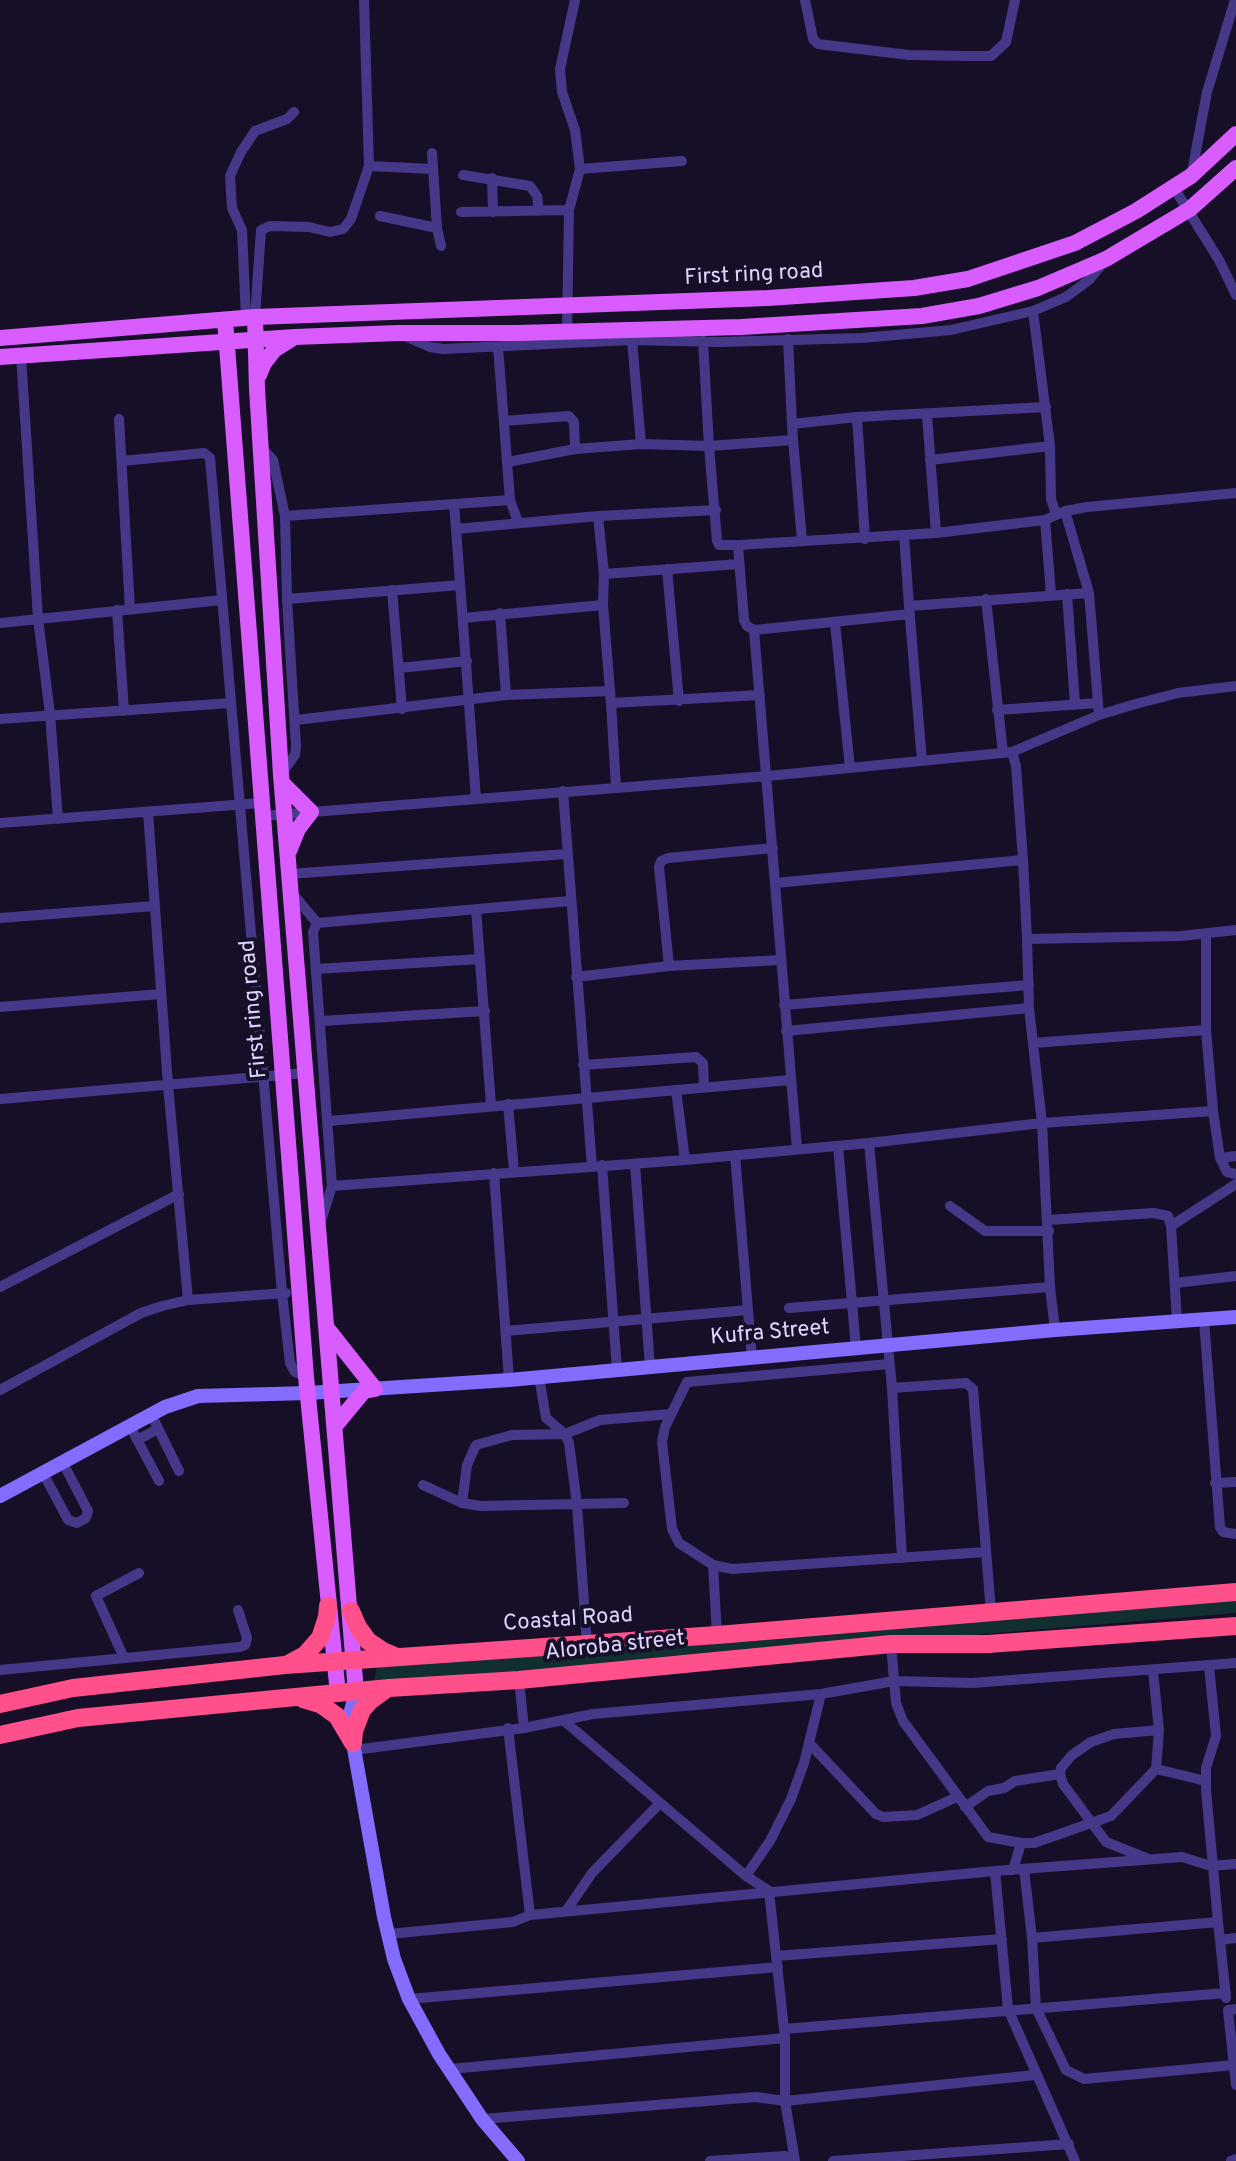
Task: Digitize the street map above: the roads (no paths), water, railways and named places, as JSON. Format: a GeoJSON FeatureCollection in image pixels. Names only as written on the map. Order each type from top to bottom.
{"type":"FeatureCollection","features":[{"type":"Feature","properties":{"kind":"highway","name":"Coastal Road"},"geometry":{"type":"LineString","coordinates":[[0,1704],[93,1686],[285,1665],[717,1635],[1236,1592]]}},
{"type":"Feature","properties":{"kind":"highway"},"geometry":{"type":"LineString","coordinates":[[285,1665],[305,1655],[320,1638],[328,1606]]}},
{"type":"Feature","properties":{"kind":"highway"},"geometry":{"type":"LineString","coordinates":[[351,1611],[368,1641],[399,1657]]}},
{"type":"Feature","properties":{"kind":"highway","name":"Aloroba street"},"geometry":{"type":"LineString","coordinates":[[0,1735],[94,1717],[389,1688],[519,1680],[891,1644],[988,1644],[1236,1626]]}},
{"type":"Feature","properties":{"kind":"highway"},"geometry":{"type":"LineString","coordinates":[[93,1686],[86,1703],[94,1717]]}},
{"type":"Feature","properties":{"kind":"highway"},"geometry":{"type":"LineString","coordinates":[[354,1746],[354,1731],[362,1710],[389,1688]]}},
{"type":"Feature","properties":{"kind":"highway"},"geometry":{"type":"LineString","coordinates":[[38,1695],[45,1711],[43,1725]]}},
{"type":"Feature","properties":{"kind":"highway"},"geometry":{"type":"LineString","coordinates":[[300,1698],[320,1704],[337,1716],[354,1746]]}},
{"type":"Feature","properties":{"kind":"main road","name":"First ring road"},"geometry":{"type":"LineString","coordinates":[[347,1693],[354,1661],[351,1611],[281,779],[255,339],[251,317],[818,295],[914,288],[983,275],[1075,243],[1174,188],[1236,134]]}},
{"type":"Feature","properties":{"kind":"main road"},"geometry":{"type":"LineString","coordinates":[[0,357],[226,340],[398,333],[567,332],[922,316],[992,302],[1038,288],[1106,259],[1190,209],[1236,168]]}},
{"type":"Feature","properties":{"kind":"main road"},"geometry":{"type":"LineString","coordinates":[[983,275],[992,302]]}},
{"type":"Feature","properties":{"kind":"main road"},"geometry":{"type":"LineString","coordinates":[[818,295],[819,322]]}},
{"type":"Feature","properties":{"kind":"main road"},"geometry":{"type":"LineString","coordinates":[[421,309],[422,333]]}},
{"type":"Feature","properties":{"kind":"main road"},"geometry":{"type":"LineString","coordinates":[[0,338],[251,317]]}},
{"type":"Feature","properties":{"kind":"main road","name":"First ring road"},"geometry":{"type":"LineString","coordinates":[[225,320],[307,1385],[334,1662],[347,1693]]}},
{"type":"Feature","properties":{"kind":"main road"},"geometry":{"type":"LineString","coordinates":[[257,389],[260,371],[269,356],[295,337]]}},
{"type":"Feature","properties":{"kind":"main road"},"geometry":{"type":"LineString","coordinates":[[281,779],[293,797],[311,812],[298,829],[288,854]]}},
{"type":"Feature","properties":{"kind":"main road"},"geometry":{"type":"LineString","coordinates":[[325,1326],[375,1389],[364,1391],[335,1426]]}},
{"type":"Feature","properties":{"kind":"street"},"geometry":{"type":"LineString","coordinates":[[251,317],[261,230],[270,226],[309,227],[330,232],[343,229],[351,219],[369,166],[364,0]]}},
{"type":"Feature","properties":{"kind":"street"},"geometry":{"type":"LineString","coordinates":[[567,332],[565,305],[569,210],[580,169],[575,130],[562,92],[560,69],[575,0]]}},
{"type":"Feature","properties":{"kind":"street"},"geometry":{"type":"LineString","coordinates":[[805,0],[813,39],[818,44],[909,55],[991,56],[1006,42],[1015,0]]}},
{"type":"Feature","properties":{"kind":"street"},"geometry":{"type":"LineString","coordinates":[[1191,176],[1207,92],[1235,0]]}},
{"type":"Feature","properties":{"kind":"street"},"geometry":{"type":"LineString","coordinates":[[251,317],[242,230],[232,208],[230,176],[255,131],[287,119],[294,112]]}},
{"type":"Feature","properties":{"kind":"street"},"geometry":{"type":"LineString","coordinates":[[432,153],[441,246]]}},
{"type":"Feature","properties":{"kind":"street"},"geometry":{"type":"LineString","coordinates":[[580,169],[682,161]]}},
{"type":"Feature","properties":{"kind":"street"},"geometry":{"type":"LineString","coordinates":[[369,166],[433,169]]}},
{"type":"Feature","properties":{"kind":"street"},"geometry":{"type":"LineString","coordinates":[[463,175],[530,186],[537,196],[539,211]]}},
{"type":"Feature","properties":{"kind":"street"},"geometry":{"type":"LineString","coordinates":[[492,178],[493,212]]}},
{"type":"Feature","properties":{"kind":"street"},"geometry":{"type":"LineString","coordinates":[[1174,188],[1190,209],[1236,295]]}},
{"type":"Feature","properties":{"kind":"street"},"geometry":{"type":"LineString","coordinates":[[461,212],[569,210]]}},
{"type":"Feature","properties":{"kind":"street"},"geometry":{"type":"LineString","coordinates":[[380,216],[437,228]]}},
{"type":"Feature","properties":{"kind":"street"},"geometry":{"type":"LineString","coordinates":[[398,333],[430,347],[443,349],[632,340],[862,338],[951,330],[1033,311],[1066,297],[1089,280],[1106,259]]}},
{"type":"Feature","properties":{"kind":"street"},"geometry":{"type":"LineString","coordinates":[[1033,311],[1050,446],[1051,499],[1060,512],[1089,593],[1099,715]]}},
{"type":"Feature","properties":{"kind":"street"},"geometry":{"type":"LineString","coordinates":[[788,339],[802,540]]}},
{"type":"Feature","properties":{"kind":"street"},"geometry":{"type":"LineString","coordinates":[[632,340],[641,444]]}},
{"type":"Feature","properties":{"kind":"street"},"geometry":{"type":"LineString","coordinates":[[703,341],[719,545],[936,533],[1045,520],[1060,512],[1236,493]]}},
{"type":"Feature","properties":{"kind":"street"},"geometry":{"type":"LineString","coordinates":[[498,347],[510,500],[518,522]]}},
{"type":"Feature","properties":{"kind":"street"},"geometry":{"type":"LineString","coordinates":[[21,356],[38,618],[50,714],[58,819]]}},
{"type":"Feature","properties":{"kind":"street"},"geometry":{"type":"LineString","coordinates":[[792,424],[857,417],[1046,407]]}},
{"type":"Feature","properties":{"kind":"street"},"geometry":{"type":"LineString","coordinates":[[927,415],[936,533]]}},
{"type":"Feature","properties":{"kind":"street"},"geometry":{"type":"LineString","coordinates":[[504,421],[569,416],[574,422],[575,449]]}},
{"type":"Feature","properties":{"kind":"street"},"geometry":{"type":"LineString","coordinates":[[857,417],[865,539]]}},
{"type":"Feature","properties":{"kind":"street"},"geometry":{"type":"LineString","coordinates":[[119,419],[130,609]]}},
{"type":"Feature","properties":{"kind":"street"},"geometry":{"type":"LineString","coordinates":[[508,462],[575,449],[641,444],[709,446],[793,440]]}},
{"type":"Feature","properties":{"kind":"street"},"geometry":{"type":"LineString","coordinates":[[930,460],[1050,446]]}},
{"type":"Feature","properties":{"kind":"street"},"geometry":{"type":"LineString","coordinates":[[261,447],[273,460],[285,516],[287,599],[296,720],[295,755],[281,779]]}},
{"type":"Feature","properties":{"kind":"street"},"geometry":{"type":"LineString","coordinates":[[122,461],[204,453],[208,456],[282,1293],[291,1366],[307,1385]]}},
{"type":"Feature","properties":{"kind":"street"},"geometry":{"type":"LineString","coordinates":[[285,516],[510,500]]}},
{"type":"Feature","properties":{"kind":"street"},"geometry":{"type":"LineString","coordinates":[[454,504],[476,799]]}},
{"type":"Feature","properties":{"kind":"street"},"geometry":{"type":"LineString","coordinates":[[456,529],[598,516],[716,510]]}},
{"type":"Feature","properties":{"kind":"street"},"geometry":{"type":"LineString","coordinates":[[598,516],[616,787]]}},
{"type":"Feature","properties":{"kind":"street"},"geometry":{"type":"LineString","coordinates":[[1045,520],[1051,594]]}},
{"type":"Feature","properties":{"kind":"street"},"geometry":{"type":"LineString","coordinates":[[904,535],[922,761]]}},
{"type":"Feature","properties":{"kind":"street"},"geometry":{"type":"LineString","coordinates":[[738,545],[744,620],[754,630],[835,623],[986,599],[1089,593]]}},
{"type":"Feature","properties":{"kind":"street"},"geometry":{"type":"LineString","coordinates":[[604,574],[739,564]]}},
{"type":"Feature","properties":{"kind":"street"},"geometry":{"type":"LineString","coordinates":[[667,569],[679,701]]}},
{"type":"Feature","properties":{"kind":"street"},"geometry":{"type":"LineString","coordinates":[[287,599],[460,585]]}},
{"type":"Feature","properties":{"kind":"street"},"geometry":{"type":"LineString","coordinates":[[392,590],[402,709]]}},
{"type":"Feature","properties":{"kind":"street"},"geometry":{"type":"LineString","coordinates":[[1067,594],[1075,704]]}},
{"type":"Feature","properties":{"kind":"street"},"geometry":{"type":"LineString","coordinates":[[986,599],[997,710],[1008,752],[1016,766],[1029,1008],[1042,1123],[1055,1330]]}},
{"type":"Feature","properties":{"kind":"street"},"geometry":{"type":"LineString","coordinates":[[0,623],[222,600]]}},
{"type":"Feature","properties":{"kind":"street"},"geometry":{"type":"LineString","coordinates":[[463,618],[603,605]]}},
{"type":"Feature","properties":{"kind":"street"},"geometry":{"type":"LineString","coordinates":[[117,610],[124,711]]}},
{"type":"Feature","properties":{"kind":"street"},"geometry":{"type":"LineString","coordinates":[[500,613],[506,695]]}},
{"type":"Feature","properties":{"kind":"street"},"geometry":{"type":"LineString","coordinates":[[835,623],[850,768]]}},
{"type":"Feature","properties":{"kind":"street"},"geometry":{"type":"LineString","coordinates":[[754,630],[797,1149]]}},
{"type":"Feature","properties":{"kind":"street"},"geometry":{"type":"LineString","coordinates":[[399,668],[467,661]]}},
{"type":"Feature","properties":{"kind":"street"},"geometry":{"type":"LineString","coordinates":[[0,823],[240,804],[285,814],[768,776],[1008,752],[1099,715],[1178,693],[1236,686]]}},
{"type":"Feature","properties":{"kind":"street"},"geometry":{"type":"LineString","coordinates":[[296,720],[506,695],[610,691]]}},
{"type":"Feature","properties":{"kind":"street"},"geometry":{"type":"LineString","coordinates":[[611,703],[760,695]]}},
{"type":"Feature","properties":{"kind":"street"},"geometry":{"type":"LineString","coordinates":[[0,719],[231,703]]}},
{"type":"Feature","properties":{"kind":"street"},"geometry":{"type":"LineString","coordinates":[[997,710],[1098,703]]}},
{"type":"Feature","properties":{"kind":"street"},"geometry":{"type":"LineString","coordinates":[[563,791],[583,1065],[597,1166],[617,1370]]}},
{"type":"Feature","properties":{"kind":"street"},"geometry":{"type":"LineString","coordinates":[[148,812],[188,1300]]}},
{"type":"Feature","properties":{"kind":"street"},"geometry":{"type":"LineString","coordinates":[[669,966],[659,867],[661,861],[773,848]]}},
{"type":"Feature","properties":{"kind":"street"},"geometry":{"type":"LineString","coordinates":[[289,874],[567,854]]}},
{"type":"Feature","properties":{"kind":"street"},"geometry":{"type":"LineString","coordinates":[[775,883],[1023,860]]}},
{"type":"Feature","properties":{"kind":"street"},"geometry":{"type":"LineString","coordinates":[[291,892],[317,923]]}},
{"type":"Feature","properties":{"kind":"street"},"geometry":{"type":"LineString","coordinates":[[317,923],[570,901]]}},
{"type":"Feature","properties":{"kind":"street"},"geometry":{"type":"LineString","coordinates":[[0,918],[155,906]]}},
{"type":"Feature","properties":{"kind":"street"},"geometry":{"type":"LineString","coordinates":[[476,909],[491,1105]]}},
{"type":"Feature","properties":{"kind":"street"},"geometry":{"type":"LineString","coordinates":[[317,923],[313,932],[332,1186],[318,1230]]}},
{"type":"Feature","properties":{"kind":"street"},"geometry":{"type":"LineString","coordinates":[[1027,939],[1206,934],[1236,930]]}},
{"type":"Feature","properties":{"kind":"street"},"geometry":{"type":"LineString","coordinates":[[1206,934],[1206,1030],[1213,1111],[1220,1158],[1227,1172],[1236,1174]]}},
{"type":"Feature","properties":{"kind":"street"},"geometry":{"type":"LineString","coordinates":[[316,969],[480,959]]}},
{"type":"Feature","properties":{"kind":"street"},"geometry":{"type":"LineString","coordinates":[[576,977],[669,966],[780,960]]}},
{"type":"Feature","properties":{"kind":"street"},"geometry":{"type":"LineString","coordinates":[[784,1005],[1029,985]]}},
{"type":"Feature","properties":{"kind":"street"},"geometry":{"type":"LineString","coordinates":[[0,1007],[161,994]]}},
{"type":"Feature","properties":{"kind":"street"},"geometry":{"type":"LineString","coordinates":[[786,1031],[1029,1008]]}},
{"type":"Feature","properties":{"kind":"street"},"geometry":{"type":"LineString","coordinates":[[321,1021],[485,1011]]}},
{"type":"Feature","properties":{"kind":"street"},"geometry":{"type":"LineString","coordinates":[[1033,1043],[1206,1030]]}},
{"type":"Feature","properties":{"kind":"street"},"geometry":{"type":"LineString","coordinates":[[583,1065],[696,1057],[703,1063],[704,1087]]}},
{"type":"Feature","properties":{"kind":"street"},"geometry":{"type":"LineString","coordinates":[[0,1099],[305,1073]]}},
{"type":"Feature","properties":{"kind":"street"},"geometry":{"type":"LineString","coordinates":[[329,1121],[790,1080]]}},
{"type":"Feature","properties":{"kind":"street"},"geometry":{"type":"LineString","coordinates":[[676,1090],[685,1160]]}},
{"type":"Feature","properties":{"kind":"street"},"geometry":{"type":"LineString","coordinates":[[508,1104],[514,1171]]}},
{"type":"Feature","properties":{"kind":"street"},"geometry":{"type":"LineString","coordinates":[[332,1186],[685,1160],[1042,1123],[1213,1111]]}},
{"type":"Feature","properties":{"kind":"street"},"geometry":{"type":"LineString","coordinates":[[869,1143],[892,1388],[902,1558]]}},
{"type":"Feature","properties":{"kind":"street"},"geometry":{"type":"LineString","coordinates":[[838,1146],[856,1348]]}},
{"type":"Feature","properties":{"kind":"street"},"geometry":{"type":"LineString","coordinates":[[735,1155],[752,1358]]}},
{"type":"Feature","properties":{"kind":"street"},"geometry":{"type":"LineString","coordinates":[[1220,1158],[1236,1156]]}},
{"type":"Feature","properties":{"kind":"street"},"geometry":{"type":"LineString","coordinates":[[635,1164],[650,1367]]}},
{"type":"Feature","properties":{"kind":"street"},"geometry":{"type":"LineString","coordinates":[[494,1173],[509,1380]]}},
{"type":"Feature","properties":{"kind":"street"},"geometry":{"type":"LineString","coordinates":[[1171,1226],[1236,1184]]}},
{"type":"Feature","properties":{"kind":"street"},"geometry":{"type":"LineString","coordinates":[[0,1287],[179,1194]]}},
{"type":"Feature","properties":{"kind":"street"},"geometry":{"type":"LineString","coordinates":[[950,1206],[985,1231],[1154,1213],[1168,1216],[1177,1321]]}},
{"type":"Feature","properties":{"kind":"street"},"geometry":{"type":"LineString","coordinates":[[1175,1283],[1236,1276]]}},
{"type":"Feature","properties":{"kind":"street"},"geometry":{"type":"LineString","coordinates":[[789,1308],[1050,1287]]}},
{"type":"Feature","properties":{"kind":"street"},"geometry":{"type":"LineString","coordinates":[[0,1390],[141,1313],[188,1300],[300,1292]]}},
{"type":"Feature","properties":{"kind":"street"},"geometry":{"type":"LineString","coordinates":[[506,1331],[748,1310]]}},
{"type":"Feature","properties":{"kind":"street","name":"Kufra Street"},"geometry":{"type":"LineString","coordinates":[[1,1493],[151,1414],[198,1396],[307,1385],[331,1391],[509,1380],[1055,1330],[1146,1326],[1236,1317]]}},
{"type":"Feature","properties":{"kind":"street"},"geometry":{"type":"LineString","coordinates":[[1204,1320],[1220,1527],[1223,1532],[1236,1534]]}},
{"type":"Feature","properties":{"kind":"street"},"geometry":{"type":"LineString","coordinates":[[687,1364],[687,1382],[665,1427],[662,1442],[672,1529],[679,1543],[713,1565],[732,1569],[767,1569],[986,1552]]}},
{"type":"Feature","properties":{"kind":"street"},"geometry":{"type":"LineString","coordinates":[[687,1382],[889,1364]]}},
{"type":"Feature","properties":{"kind":"street"},"geometry":{"type":"LineString","coordinates":[[539,1377],[546,1418],[565,1434],[569,1443],[577,1505],[587,1644]]}},
{"type":"Feature","properties":{"kind":"street"},"geometry":{"type":"LineString","coordinates":[[892,1388],[966,1383],[973,1389],[991,1612]]}},
{"type":"Feature","properties":{"kind":"street"},"geometry":{"type":"LineString","coordinates":[[151,1414],[179,1471]]}},
{"type":"Feature","properties":{"kind":"street"},"geometry":{"type":"LineString","coordinates":[[462,1503],[467,1465],[476,1445],[487,1440],[512,1435],[565,1434],[600,1420],[671,1414]]}},
{"type":"Feature","properties":{"kind":"street"},"geometry":{"type":"LineString","coordinates":[[130,1426],[159,1481]]}},
{"type":"Feature","properties":{"kind":"street"},"geometry":{"type":"LineString","coordinates":[[137,1440],[158,1429]]}},
{"type":"Feature","properties":{"kind":"street"},"geometry":{"type":"LineString","coordinates":[[43,1473],[68,1520],[77,1523],[86,1518],[88,1511],[63,1463]]}},
{"type":"Feature","properties":{"kind":"street"},"geometry":{"type":"LineString","coordinates":[[1215,1483],[1236,1482]]}},
{"type":"Feature","properties":{"kind":"street"},"geometry":{"type":"LineString","coordinates":[[423,1485],[462,1503],[624,1503]]}},
{"type":"Feature","properties":{"kind":"street"},"geometry":{"type":"LineString","coordinates":[[713,1565],[717,1635]]}},
{"type":"Feature","properties":{"kind":"street"},"geometry":{"type":"LineString","coordinates":[[124,1658],[96,1596],[139,1573]]}},
{"type":"Feature","properties":{"kind":"street"},"geometry":{"type":"LineString","coordinates":[[0,1670],[240,1647],[245,1645],[247,1638],[238,1610]]}},
{"type":"Feature","properties":{"kind":"street"},"geometry":{"type":"LineString","coordinates":[[891,1644],[896,1703],[903,1721],[988,1837],[1021,1843],[1034,1843],[1111,1816],[1156,1769],[1159,1730],[1153,1671]]}},
{"type":"Feature","properties":{"kind":"street"},"geometry":{"type":"LineString","coordinates":[[354,1746],[524,1728],[593,1714],[821,1694],[894,1681],[972,1683],[1236,1663]]}},
{"type":"Feature","properties":{"kind":"street"},"geometry":{"type":"LineString","coordinates":[[1209,1666],[1216,1736],[1206,1768],[1211,1866],[1226,1993],[1232,2010],[1236,2083]]}},
{"type":"Feature","properties":{"kind":"street"},"geometry":{"type":"LineString","coordinates":[[519,1680],[524,1728]]}},
{"type":"Feature","properties":{"kind":"street"},"geometry":{"type":"LineString","coordinates":[[347,1693],[394,1959],[409,1999],[439,2054],[482,2119],[518,2161]]}},
{"type":"Feature","properties":{"kind":"street"},"geometry":{"type":"LineString","coordinates":[[746,1876],[770,1841],[791,1799],[821,1694]]}},
{"type":"Feature","properties":{"kind":"street"},"geometry":{"type":"LineString","coordinates":[[563,1720],[746,1876],[769,1891]]}},
{"type":"Feature","properties":{"kind":"street"},"geometry":{"type":"LineString","coordinates":[[508,1728],[530,1915]]}},
{"type":"Feature","properties":{"kind":"street"},"geometry":{"type":"LineString","coordinates":[[1149,1859],[1111,1845],[1063,1784],[1060,1774],[1072,1755],[1091,1742],[1114,1734],[1159,1730]]}},
{"type":"Feature","properties":{"kind":"street"},"geometry":{"type":"LineString","coordinates":[[809,1743],[876,1814],[883,1817],[917,1815],[957,1797]]}},
{"type":"Feature","properties":{"kind":"street"},"geometry":{"type":"LineString","coordinates":[[1156,1769],[1206,1781]]}},
{"type":"Feature","properties":{"kind":"street"},"geometry":{"type":"LineString","coordinates":[[965,1807],[988,1791],[1004,1788],[1015,1781],[1060,1774]]}},
{"type":"Feature","properties":{"kind":"street"},"geometry":{"type":"LineString","coordinates":[[566,1911],[592,1873],[660,1803]]}},
{"type":"Feature","properties":{"kind":"street"},"geometry":{"type":"LineString","coordinates":[[1021,1843],[1018,1870],[1032,1938],[1036,2008],[1066,2070],[1084,2079],[1234,2065]]}},
{"type":"Feature","properties":{"kind":"street"},"geometry":{"type":"LineString","coordinates":[[389,1934],[513,1922],[530,1915],[566,1911],[995,1871],[1182,1857],[1211,1866],[1236,1864]]}},
{"type":"Feature","properties":{"kind":"street"},"geometry":{"type":"LineString","coordinates":[[995,1871],[1008,2009],[1075,2161]]}},
{"type":"Feature","properties":{"kind":"street"},"geometry":{"type":"LineString","coordinates":[[769,1891],[784,2033],[785,2101],[794,2161]]}},
{"type":"Feature","properties":{"kind":"street"},"geometry":{"type":"LineString","coordinates":[[1032,1938],[1218,1922]]}},
{"type":"Feature","properties":{"kind":"street"},"geometry":{"type":"LineString","coordinates":[[1220,1940],[1236,1938]]}},
{"type":"Feature","properties":{"kind":"street"},"geometry":{"type":"LineString","coordinates":[[409,1999],[1002,1939]]}},
{"type":"Feature","properties":{"kind":"street"},"geometry":{"type":"LineString","coordinates":[[450,2069],[1008,2009],[1226,1993]]}},
{"type":"Feature","properties":{"kind":"street"},"geometry":{"type":"LineString","coordinates":[[482,2119],[756,2097],[785,2101],[1035,2075]]}},
{"type":"Feature","properties":{"kind":"street"},"geometry":{"type":"LineString","coordinates":[[833,2161],[1069,2144]]}},
{"type":"Feature","properties":{"kind":"street"},"geometry":{"type":"LineString","coordinates":[[710,2161],[785,2156],[794,2161]]}}]}
